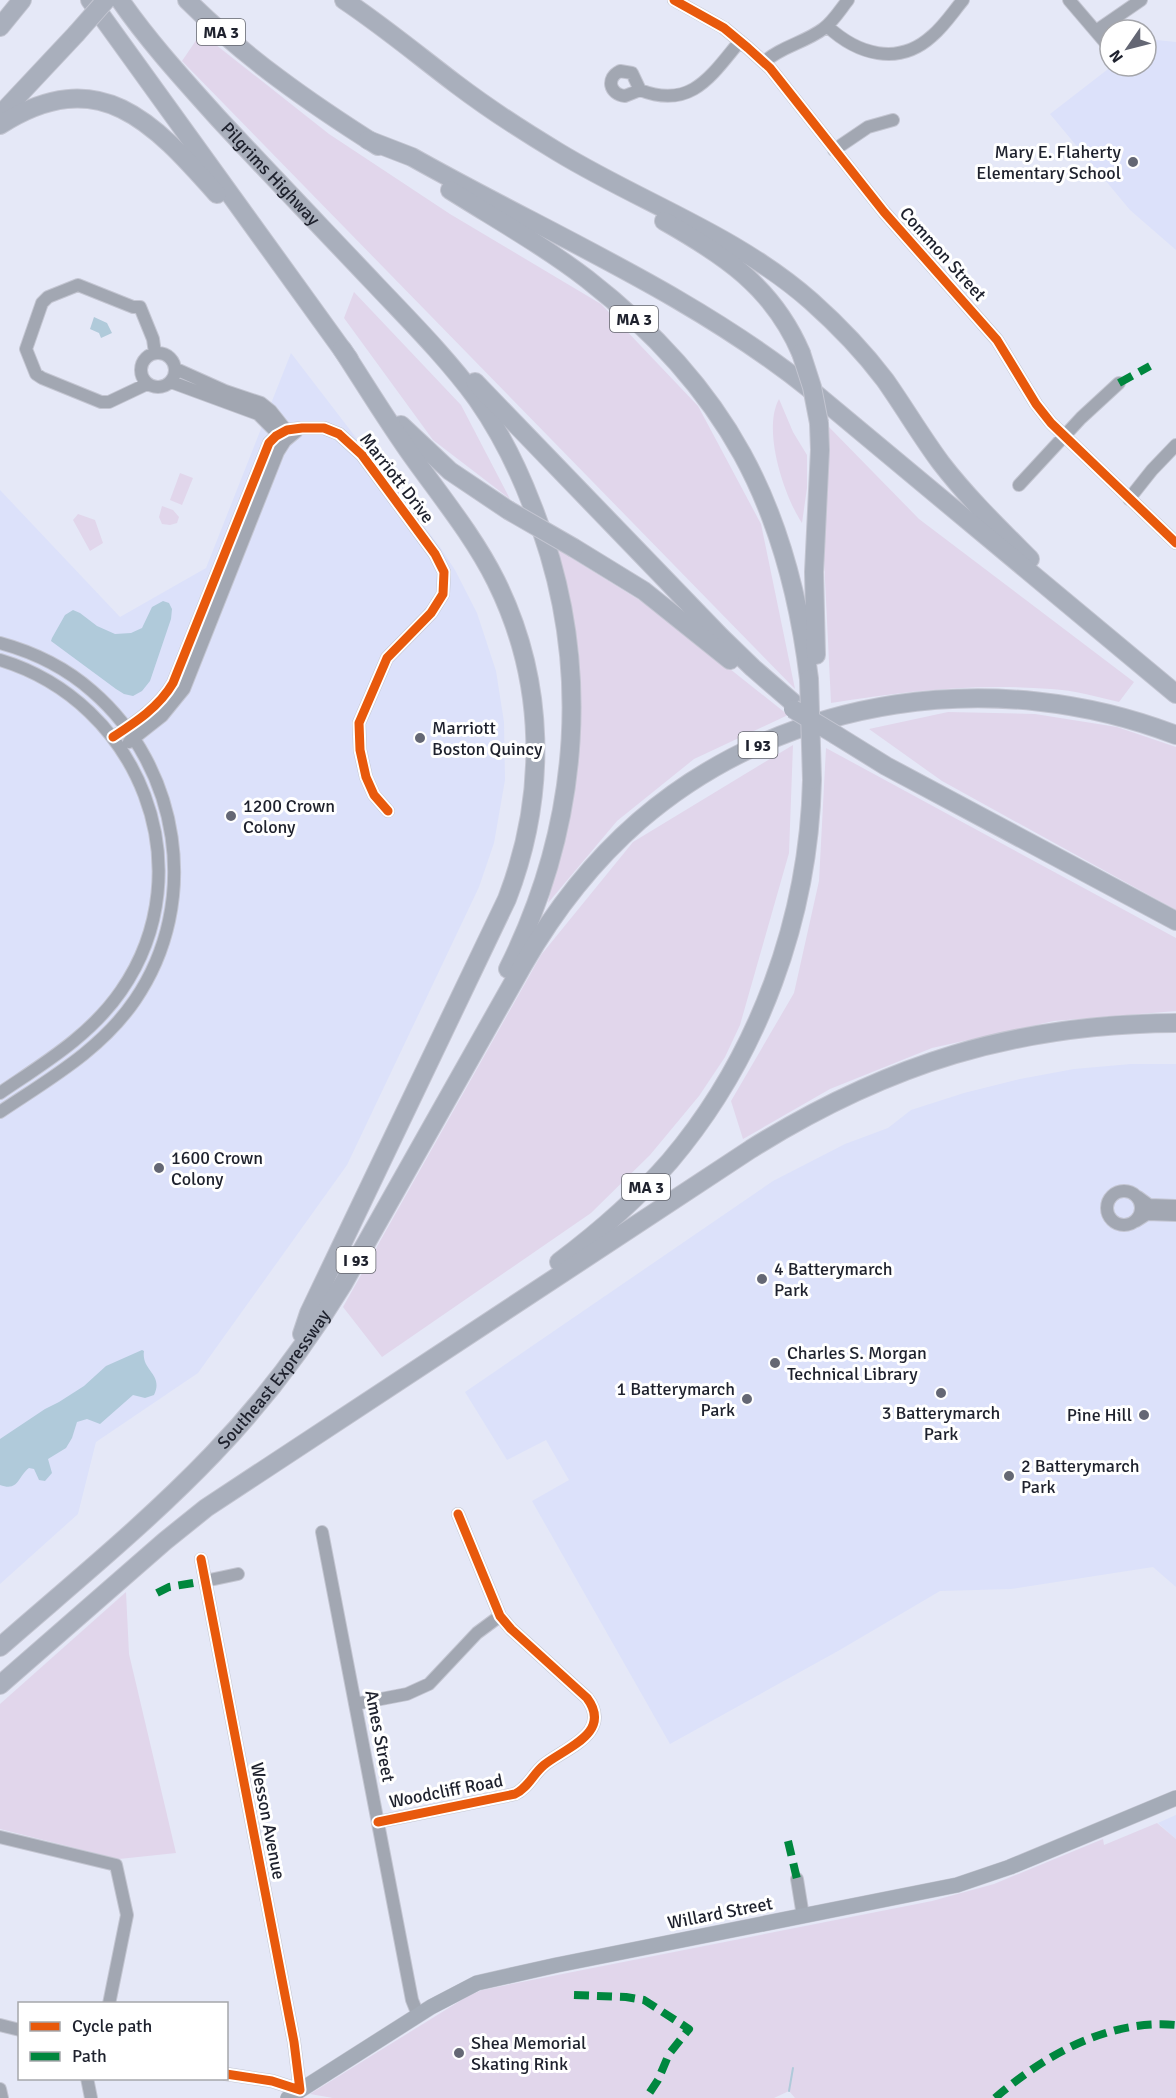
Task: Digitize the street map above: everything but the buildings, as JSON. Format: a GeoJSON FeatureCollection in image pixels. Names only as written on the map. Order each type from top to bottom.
{"type":"FeatureCollection","features":[{"type":"Feature","properties":{"kind":"highway"},"geometry":{"type":"LineString","coordinates":[[0,27],[22,0]]}},
{"type":"Feature","properties":{"kind":"highway"},"geometry":{"type":"LineString","coordinates":[[90,0],[382,404],[418,443],[458,477],[508,510],[652,596],[741,669],[836,735],[886,766],[1176,921]]}},
{"type":"Feature","properties":{"kind":"highway"},"geometry":{"type":"LineString","coordinates":[[0,115],[106,0]]}},
{"type":"Feature","properties":{"kind":"highway","name":"Pilgrims Highway"},"geometry":{"type":"LineString","coordinates":[[120,0],[154,45],[200,98],[428,342]]}},
{"type":"Feature","properties":{"kind":"highway","name":"MA 3"},"geometry":{"type":"LineString","coordinates":[[187,0],[233,43],[294,90],[369,140],[536,244],[580,274],[644,328],[696,384],[739,447],[772,516],[793,581],[813,678],[812,780],[805,856],[787,938],[759,1018],[716,1098],[670,1160],[625,1208],[574,1251],[507,1299],[464,1338]]}},
{"type":"Feature","properties":{"kind":"highway"},"geometry":{"type":"LineString","coordinates":[[344,0],[471,95],[622,195],[732,263],[752,281],[786,323],[801,353],[813,387],[819,423],[813,678]]}},
{"type":"Feature","properties":{"kind":"highway"},"geometry":{"type":"LineString","coordinates":[[357,0],[411,49]]}},
{"type":"Feature","properties":{"kind":"highway"},"geometry":{"type":"LineString","coordinates":[[0,103],[76,34]]}},
{"type":"Feature","properties":{"kind":"highway"},"geometry":{"type":"LineString","coordinates":[[0,125],[25,111],[58,100],[87,99],[120,108],[146,122],[172,144],[250,231],[298,289]]}},
{"type":"Feature","properties":{"kind":"highway"},"geometry":{"type":"LineString","coordinates":[[0,135],[33,116],[60,106],[89,103],[120,108]]}},
{"type":"Feature","properties":{"kind":"highway"},"geometry":{"type":"LineString","coordinates":[[369,140],[412,157],[694,309],[752,344],[811,390],[1176,694]]}},
{"type":"Feature","properties":{"kind":"highway"},"geometry":{"type":"LineString","coordinates":[[560,153],[725,239],[770,268],[812,302],[875,368],[935,455],[967,494],[1047,576],[1079,614]]}},
{"type":"Feature","properties":{"kind":"highway"},"geometry":{"type":"LineString","coordinates":[[428,342],[472,378],[721,637],[795,707]]}},
{"type":"Feature","properties":{"kind":"highway"},"geometry":{"type":"LineString","coordinates":[[428,342],[468,387],[486,412],[528,494],[556,579],[571,668],[570,759],[555,848],[531,920],[492,1001],[473,1053]]}},
{"type":"Feature","properties":{"kind":"highway"},"geometry":{"type":"LineString","coordinates":[[292,1359],[309,1313],[507,899],[525,843],[536,772],[535,719],[530,686],[520,642],[505,600],[477,547],[404,445],[342,349]]}},
{"type":"Feature","properties":{"kind":"highway","name":"I 93"},"geometry":{"type":"LineString","coordinates":[[473,1053],[555,913],[599,860],[637,823],[673,795],[715,767],[769,740],[855,712],[915,701],[976,698],[1021,699],[1082,708],[1126,718],[1176,735]]}},
{"type":"Feature","properties":{"kind":"highway"},"geometry":{"type":"LineString","coordinates":[[0,1685],[190,1520],[751,1149],[802,1118],[856,1090],[932,1060],[1005,1041],[1056,1031],[1101,1026],[1176,1023]]}},
{"type":"Feature","properties":{"kind":"highway","name":"Southeast Expressway"},"geometry":{"type":"LineString","coordinates":[[0,1647],[184,1483],[236,1429],[292,1359],[343,1284],[473,1053]]}},
{"type":"Feature","properties":{"kind":"main road","name":"Willard Street"},"geometry":{"type":"LineString","coordinates":[[294,2094],[461,1990],[494,1978],[927,1892],[982,1877],[1176,1797]]}},
{"type":"Feature","properties":{"kind":"street","name":"Common Street"},"geometry":{"type":"LineString","coordinates":[[674,0],[700,13],[740,41],[764,63],[884,212],[997,339],[1036,404],[1063,437],[1176,543]]}},
{"type":"Feature","properties":{"kind":"street"},"geometry":{"type":"LineString","coordinates":[[764,63],[781,49],[827,26],[848,0]]}},
{"type":"Feature","properties":{"kind":"street"},"geometry":{"type":"LineString","coordinates":[[827,26],[845,41],[860,49],[881,53],[904,52],[931,37],[963,0]]}},
{"type":"Feature","properties":{"kind":"street"},"geometry":{"type":"LineString","coordinates":[[1069,0],[1098,33]]}},
{"type":"Feature","properties":{"kind":"street"},"geometry":{"type":"LineString","coordinates":[[1096,31],[1141,0]]}},
{"type":"Feature","properties":{"kind":"street"},"geometry":{"type":"LineString","coordinates":[[640,90],[663,97],[691,91],[710,77],[740,41]]}},
{"type":"Feature","properties":{"kind":"street"},"geometry":{"type":"LineString","coordinates":[[834,150],[868,127],[893,120]]}},
{"type":"Feature","properties":{"kind":"street"},"geometry":{"type":"LineString","coordinates":[[147,384],[109,402],[101,402],[36,374],[26,349],[42,303],[48,297],[78,285],[133,307],[140,307],[156,353]]}},
{"type":"Feature","properties":{"kind":"street"},"geometry":{"type":"LineString","coordinates":[[176,369],[171,382],[167,386],[157,388],[147,384],[141,374],[142,363],[146,358],[156,353],[167,355],[176,369],[215,387],[261,403],[271,411],[285,435]]}},
{"type":"Feature","properties":{"kind":"street"},"geometry":{"type":"LineString","coordinates":[[171,382],[258,414],[285,435]]}},
{"type":"Feature","properties":{"kind":"street"},"geometry":{"type":"LineString","coordinates":[[1019,485],[1063,437],[1119,383]]}},
{"type":"Feature","properties":{"kind":"street","name":"Marriott Drive"},"geometry":{"type":"LineString","coordinates":[[285,435],[307,427],[329,429],[353,445],[435,554],[444,572],[444,590],[438,602],[387,658],[359,723],[359,743],[366,777],[374,795],[388,811]]}},
{"type":"Feature","properties":{"kind":"street"},"geometry":{"type":"LineString","coordinates":[[117,742],[166,713],[184,689],[285,435]]}},
{"type":"Feature","properties":{"kind":"street"},"geometry":{"type":"LineString","coordinates":[[1129,499],[1176,445]]}},
{"type":"Feature","properties":{"kind":"street"},"geometry":{"type":"LineString","coordinates":[[0,643],[29,652],[65,671],[92,690],[131,733],[159,784],[173,839],[174,863],[173,895],[163,944],[155,965],[139,994],[110,1031],[81,1057],[0,1112]]}},
{"type":"Feature","properties":{"kind":"street"},"geometry":{"type":"LineString","coordinates":[[0,660],[36,674],[63,689],[87,708],[117,742],[143,790],[152,817],[158,870],[156,900],[148,938],[129,979],[98,1020],[71,1044],[0,1093]]}},
{"type":"Feature","properties":{"kind":"street"},"geometry":{"type":"LineString","coordinates":[[1176,1206],[1149,1205],[1130,1191],[1119,1192],[1112,1196],[1107,1207],[1111,1219],[1118,1224],[1128,1225],[1147,1214],[1176,1215]]}},
{"type":"Feature","properties":{"kind":"street"},"geometry":{"type":"LineString","coordinates":[[1136,1221],[1142,1207],[1137,1196]]}},
{"type":"Feature","properties":{"kind":"street","name":"Woodcliff Road"},"geometry":{"type":"LineString","coordinates":[[378,1822],[515,1794],[526,1786],[540,1768],[580,1742],[590,1731],[594,1717],[589,1700],[511,1629],[500,1616],[458,1514]]}},
{"type":"Feature","properties":{"kind":"street","name":"Ames Street"},"geometry":{"type":"LineString","coordinates":[[322,1532],[411,2000],[418,2016]]}},
{"type":"Feature","properties":{"kind":"street","name":"Wesson Avenue"},"geometry":{"type":"LineString","coordinates":[[201,1559],[294,2042],[294,2094]]}},
{"type":"Feature","properties":{"kind":"street"},"geometry":{"type":"LineString","coordinates":[[205,1581],[238,1575]]}},
{"type":"Feature","properties":{"kind":"street"},"geometry":{"type":"LineString","coordinates":[[355,1704],[406,1694],[424,1687],[439,1675],[477,1633],[500,1616]]}},
{"type":"Feature","properties":{"kind":"street"},"geometry":{"type":"LineString","coordinates":[[0,1837],[116,1865],[127,1915],[109,2002]]}},
{"type":"Feature","properties":{"kind":"street"},"geometry":{"type":"LineString","coordinates":[[797,1880],[803,1916]]}},
{"type":"Feature","properties":{"kind":"street"},"geometry":{"type":"LineString","coordinates":[[1,2028],[18,2030]]}},
{"type":"Feature","properties":{"kind":"street"},"geometry":{"type":"LineString","coordinates":[[228,2074],[272,2082],[294,2094]]}},
{"type":"Feature","properties":{"kind":"street"},"geometry":{"type":"LineString","coordinates":[[87,2080],[91,2098]]}},
{"type":"Feature","properties":{"kind":"street"},"geometry":{"type":"LineString","coordinates":[[0,2090],[2,2098]]}},
{"type":"Feature","properties":{"kind":"shaded area"},"geometry":{"type":"Polygon","coordinates":[[[201,33],[329,134],[450,214],[601,304],[698,406],[761,524],[795,689],[182,61],[201,33]]]}},
{"type":"Feature","properties":{"kind":"shaded area","name":"Mary E. Flaherty Elementary School"},"geometry":{"type":"Polygon","coordinates":[[[1158,40],[1176,42],[1176,250],[1130,210],[1050,114],[1098,77],[1158,78],[1158,40]]]}},
{"type":"Feature","properties":{"kind":"shaded area"},"geometry":{"type":"Polygon","coordinates":[[[354,292],[461,405],[510,499],[433,440],[344,318],[354,292]]]}},
{"type":"Feature","properties":{"kind":"shaded area"},"geometry":{"type":"Polygon","coordinates":[[[94,317],[107,323],[112,333],[101,338],[99,333],[90,329],[94,317]]]}},
{"type":"Feature","properties":{"kind":"shaded area"},"geometry":{"type":"Polygon","coordinates":[[[291,353],[440,547],[455,570],[477,613],[496,671],[504,722],[505,780],[494,843],[479,887],[347,1165],[198,1373],[96,1442],[78,1514],[0,1584],[0,490],[120,617],[206,568],[291,353]]]}},
{"type":"Feature","properties":{"kind":"shaded area"},"geometry":{"type":"Polygon","coordinates":[[[779,399],[793,432],[807,455],[807,488],[802,523],[788,497],[777,463],[773,428],[774,412],[779,399]]]}},
{"type":"Feature","properties":{"kind":"shaded area"},"geometry":{"type":"Polygon","coordinates":[[[828,426],[919,519],[1134,682],[1119,702],[1060,690],[996,687],[913,692],[831,703],[824,559],[828,426]]]}},
{"type":"Feature","properties":{"kind":"shaded area"},"geometry":{"type":"Polygon","coordinates":[[[180,473],[193,478],[182,505],[170,500],[180,473]]]}},
{"type":"Feature","properties":{"kind":"shaded area"},"geometry":{"type":"Polygon","coordinates":[[[162,506],[173,510],[179,517],[177,523],[162,524],[159,517],[162,506]]]}},
{"type":"Feature","properties":{"kind":"shaded area"},"geometry":{"type":"Polygon","coordinates":[[[78,514],[95,520],[103,543],[90,551],[73,520],[78,514]]]}},
{"type":"Feature","properties":{"kind":"shaded area"},"geometry":{"type":"Polygon","coordinates":[[[557,549],[657,611],[788,715],[694,759],[617,821],[548,903],[577,775],[579,653],[557,549]]]}},
{"type":"Feature","properties":{"kind":"shaded area"},"geometry":{"type":"Polygon","coordinates":[[[163,601],[169,603],[172,609],[171,619],[150,681],[142,691],[133,696],[116,689],[51,641],[65,615],[73,610],[97,626],[115,634],[131,633],[142,628],[152,607],[163,601]]]}},
{"type":"Feature","properties":{"kind":"shaded area"},"geometry":{"type":"Polygon","coordinates":[[[948,712],[1035,714],[1117,727],[1176,747],[1176,910],[942,781],[869,729],[948,712]]]}},
{"type":"Feature","properties":{"kind":"shaded area"},"geometry":{"type":"Polygon","coordinates":[[[793,745],[789,853],[740,1025],[725,1057],[699,1096],[650,1155],[591,1213],[382,1357],[343,1307],[541,955],[633,842],[793,745]]]}},
{"type":"Feature","properties":{"kind":"shaded area"},"geometry":{"type":"Polygon","coordinates":[[[826,748],[1176,938],[1176,1011],[1054,1021],[932,1048],[830,1089],[743,1139],[731,1101],[794,993],[819,881],[826,748]]]}},
{"type":"Feature","properties":{"kind":"shaded area"},"geometry":{"type":"Polygon","coordinates":[[[1131,1064],[1176,1064],[1176,1587],[1153,1567],[1011,1589],[940,1591],[838,1651],[670,1744],[532,1501],[569,1480],[546,1440],[507,1460],[465,1392],[773,1181],[845,1144],[888,1128],[911,1110],[964,1093],[1020,1079],[1074,1069],[1131,1064]]]}},
{"type":"Feature","properties":{"kind":"shaded area"},"geometry":{"type":"Polygon","coordinates":[[[142,1350],[156,1382],[154,1395],[145,1398],[133,1395],[100,1424],[87,1419],[77,1422],[66,1448],[48,1459],[52,1473],[45,1481],[39,1480],[34,1469],[29,1468],[15,1485],[6,1487],[0,1485],[0,1439],[84,1386],[106,1366],[142,1350]]]}},
{"type":"Feature","properties":{"kind":"shaded area"},"geometry":{"type":"Polygon","coordinates":[[[126,1592],[129,1654],[176,1853],[119,1859],[0,1829],[0,1704],[126,1592]]]}},
{"type":"Feature","properties":{"kind":"shaded area"},"geometry":{"type":"Polygon","coordinates":[[[1176,1815],[1176,1839],[1158,1823],[1176,1815]]]}},
{"type":"Feature","properties":{"kind":"shaded area"},"geometry":{"type":"Polygon","coordinates":[[[1157,1823],[1176,1839],[1176,2098],[795,2098],[789,2091],[774,2098],[333,2098],[310,2094],[468,1996],[482,1990],[932,1901],[994,1884],[1103,1839],[1104,1845],[1157,1823]]]}},
{"type":"Feature","properties":{"kind":"waterway"},"geometry":{"type":"LineString","coordinates":[[789,2091],[793,2068]]}},
{"type":"Feature","properties":{"kind":"marked path"},"geometry":{"type":"LineString","coordinates":[[1119,383],[1150,366]]}},
{"type":"Feature","properties":{"kind":"marked path"},"geometry":{"type":"LineString","coordinates":[[157,1593],[169,1587],[205,1581]]}},
{"type":"Feature","properties":{"kind":"marked path"},"geometry":{"type":"LineString","coordinates":[[788,1841],[797,1879]]}},
{"type":"Feature","properties":{"kind":"marked path"},"geometry":{"type":"LineString","coordinates":[[574,1995],[644,2000],[689,2029],[669,2054],[658,2080],[646,2098]]}},
{"type":"Feature","properties":{"kind":"marked path"},"geometry":{"type":"LineString","coordinates":[[995,2098],[1014,2082],[1056,2054],[1079,2043],[1126,2028],[1176,2025]]}},
{"type":"Feature","properties":{"kind":"cycle path"},"geometry":{"type":"LineString","coordinates":[[674,0],[724,28],[770,68],[884,212],[997,340],[1036,404],[1051,423],[1176,543]]}},
{"type":"Feature","properties":{"kind":"cycle path"},"geometry":{"type":"LineString","coordinates":[[113,737],[154,707],[173,683],[269,443],[287,430],[324,428],[339,434],[362,455],[435,554],[444,572],[443,594],[431,613],[387,658],[359,723],[360,750],[366,777],[374,795],[388,811]]}},
{"type":"Feature","properties":{"kind":"cycle path"},"geometry":{"type":"LineString","coordinates":[[378,1822],[515,1794],[544,1765],[583,1738],[594,1721],[593,1710],[587,1698],[511,1629],[500,1616],[458,1514]]}},
{"type":"Feature","properties":{"kind":"cycle path"},"geometry":{"type":"LineString","coordinates":[[201,1559],[294,2042],[300,2090],[272,2081],[228,2074]]}},
{"type":"Feature","properties":{"kind":"place","name":"Mary E. Flaherty Elementary School"},"geometry":{"type":"Point","coordinates":[1133,162]}},
{"type":"Feature","properties":{"kind":"place","name":"Marriott Boston Quincy"},"geometry":{"type":"Point","coordinates":[420,738]}},
{"type":"Feature","properties":{"kind":"place","name":"1200 Crown Colony"},"geometry":{"type":"Point","coordinates":[231,816]}},
{"type":"Feature","properties":{"kind":"place","name":"1600 Crown Colony"},"geometry":{"type":"Point","coordinates":[159,1168]}},
{"type":"Feature","properties":{"kind":"place","name":"4 Batterymarch Park"},"geometry":{"type":"Point","coordinates":[762,1279]}},
{"type":"Feature","properties":{"kind":"place","name":"Charles S. Morgan Technical Library"},"geometry":{"type":"Point","coordinates":[775,1363]}},
{"type":"Feature","properties":{"kind":"place","name":"3 Batterymarch Park"},"geometry":{"type":"Point","coordinates":[941,1393]}},
{"type":"Feature","properties":{"kind":"place","name":"1 Batterymarch Park"},"geometry":{"type":"Point","coordinates":[747,1399]}},
{"type":"Feature","properties":{"kind":"place","name":"Pine Hill"},"geometry":{"type":"Point","coordinates":[1144,1415]}},
{"type":"Feature","properties":{"kind":"place","name":"2 Batterymarch Park"},"geometry":{"type":"Point","coordinates":[1009,1476]}},
{"type":"Feature","properties":{"kind":"place","name":"Shea Memorial Skating Rink"},"geometry":{"type":"Point","coordinates":[459,2053]}}]}
